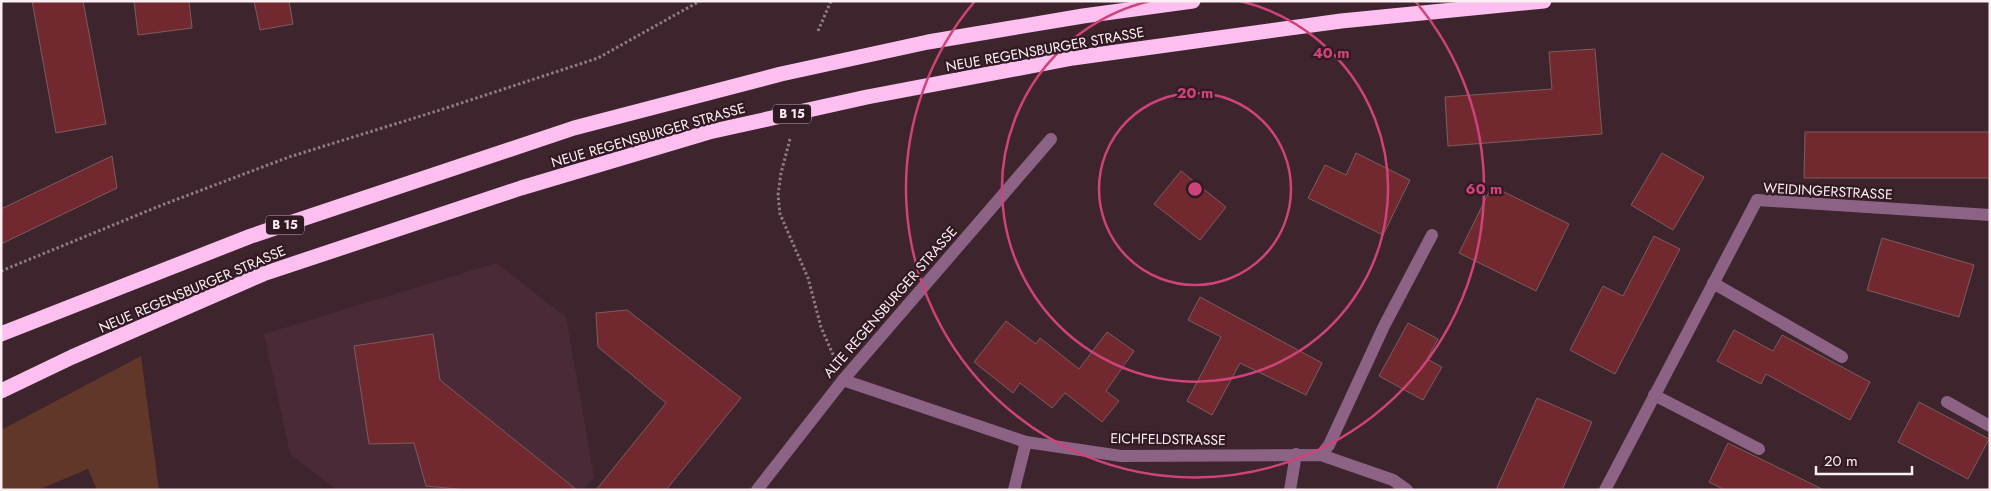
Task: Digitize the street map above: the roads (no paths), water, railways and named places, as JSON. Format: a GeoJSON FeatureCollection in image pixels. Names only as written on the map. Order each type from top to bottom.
{"type":"FeatureCollection","features":[{"type":"Feature","properties":{"kind":"highway","name":"NEUE REGENSBURGER STRASSE"},"geometry":{"type":"LineString","coordinates":[[1,334],[251,236],[574,128],[781,74],[928,42],[1083,16],[1193,1]]}},
{"type":"Feature","properties":{"kind":"highway","name":"NEUE REGENSBURGER STRASSE"},"geometry":{"type":"LineString","coordinates":[[1,391],[263,274],[520,188],[709,132],[877,95],[1073,58],[1342,21],[1544,1]]}},
{"type":"Feature","properties":{"kind":"street","name":"ALTE REGENSBURGER STRASSE"},"geometry":{"type":"LineString","coordinates":[[757,490],[843,380],[1051,139]]}},
{"type":"Feature","properties":{"kind":"street","name":"WEIDINGERSTRASSE"},"geometry":{"type":"LineString","coordinates":[[1605,490],[1757,200],[1990,215]]}},
{"type":"Feature","properties":{"kind":"street"},"geometry":{"type":"LineString","coordinates":[[1321,455],[1329,445],[1384,326],[1432,235]]}},
{"type":"Feature","properties":{"kind":"street"},"geometry":{"type":"LineString","coordinates":[[1713,283],[1842,357]]}},
{"type":"Feature","properties":{"kind":"street","name":"EICHFELDSTRASSE"},"geometry":{"type":"LineString","coordinates":[[843,380],[1026,442],[1121,456],[1321,455],[1393,480],[1407,490]]}},
{"type":"Feature","properties":{"kind":"street"},"geometry":{"type":"LineString","coordinates":[[1654,395],[1759,449]]}},
{"type":"Feature","properties":{"kind":"street"},"geometry":{"type":"LineString","coordinates":[[1947,402],[1990,426]]}},
{"type":"Feature","properties":{"kind":"street"},"geometry":{"type":"LineString","coordinates":[[1014,490],[1026,442]]}},
{"type":"Feature","properties":{"kind":"street"},"geometry":{"type":"LineString","coordinates":[[1290,490],[1296,454]]}}]}
